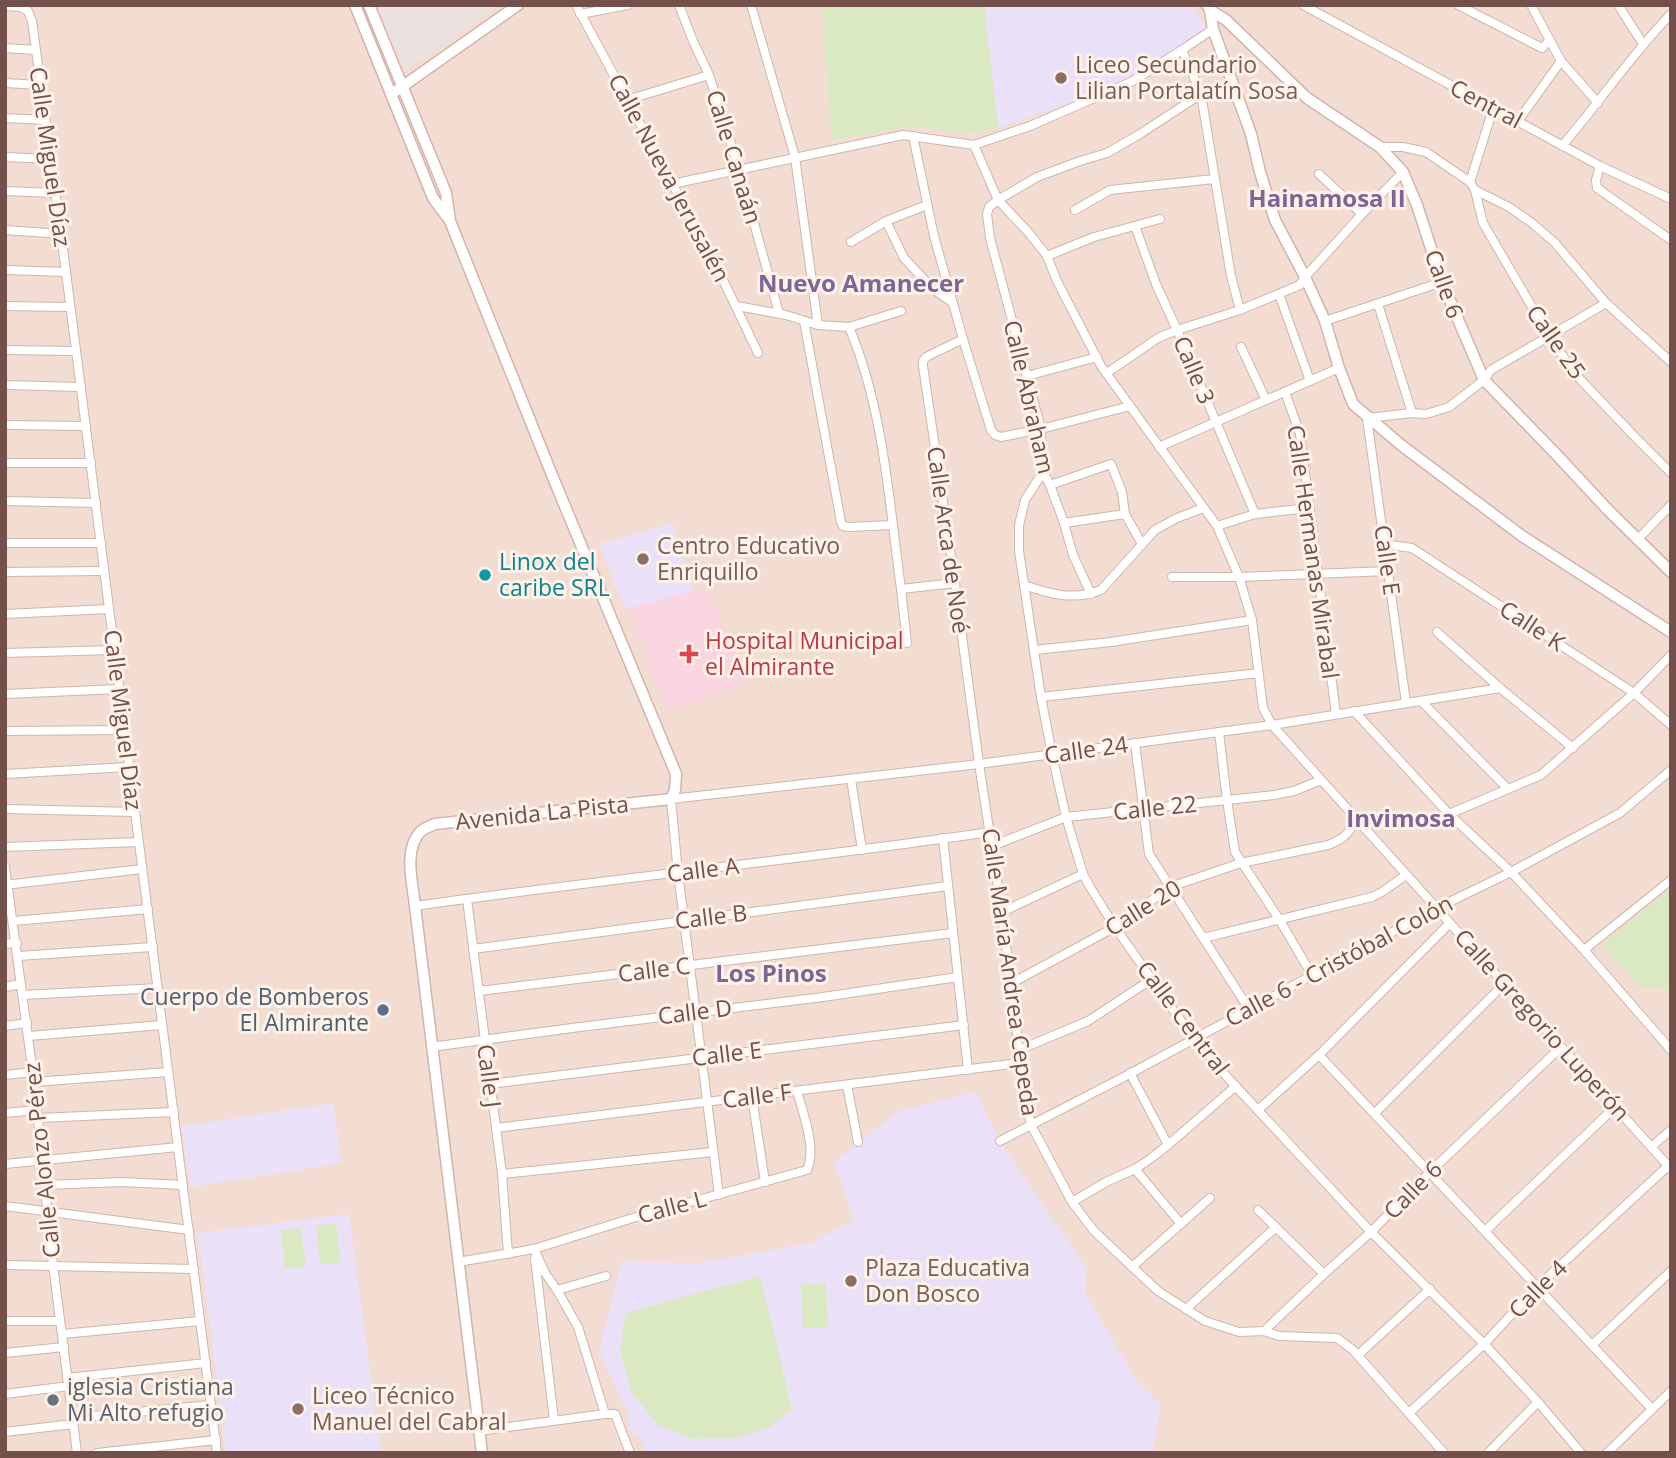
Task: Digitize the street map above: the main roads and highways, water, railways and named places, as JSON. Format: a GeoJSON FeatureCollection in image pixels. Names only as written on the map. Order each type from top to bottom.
{"type":"FeatureCollection","features":[{"type":"Feature","properties":{"kind":"main road"},"geometry":{"type":"LineString","coordinates":[[355,5],[433,198],[450,221]]}},
{"type":"Feature","properties":{"kind":"main road"},"geometry":{"type":"LineString","coordinates":[[369,5],[446,194],[450,221]]}},
{"type":"Feature","properties":{"kind":"main road"},"geometry":{"type":"LineString","coordinates":[[391,94],[518,5]]}},
{"type":"Feature","properties":{"kind":"main road"},"geometry":{"type":"LineString","coordinates":[[1208,8],[1251,134],[1275,220],[1325,321],[1353,404],[1401,445],[1522,536],[1671,632]]}},
{"type":"Feature","properties":{"kind":"main road","name":"Calle 6"},"geometry":{"type":"LineString","coordinates":[[1208,8],[1226,20],[1307,98],[1380,147],[1403,172],[1417,205],[1442,282],[1483,380],[1671,572]]}},
{"type":"Feature","properties":{"kind":"main road","name":"Avenida La Pista"},"geometry":{"type":"LineString","coordinates":[[450,221],[676,774],[675,790],[671,799],[435,824],[422,830],[414,841],[411,865],[415,906],[482,1453]]}},
{"type":"Feature","properties":{"kind":"place","name":"Liceo Secundario Lilian Portalatín Sosa"},"geometry":{"type":"Point","coordinates":[1061,78]}},
{"type":"Feature","properties":{"kind":"place","name":"Centro Educativo Enriquillo"},"geometry":{"type":"Point","coordinates":[643,559]}},
{"type":"Feature","properties":{"kind":"place","name":"Linox del caribe SRL"},"geometry":{"type":"Point","coordinates":[485,575]}},
{"type":"Feature","properties":{"kind":"place","name":"Hospital Municipal el Almirante"},"geometry":{"type":"Point","coordinates":[689,654]}},
{"type":"Feature","properties":{"kind":"place","name":"Cuerpo de Bomberos El Almirante"},"geometry":{"type":"Point","coordinates":[383,1010]}},
{"type":"Feature","properties":{"kind":"place","name":"Plaza Educativa Don Bosco"},"geometry":{"type":"Point","coordinates":[851,1281]}},
{"type":"Feature","properties":{"kind":"place","name":"iglesia Cristiana Mi Alto refugio"},"geometry":{"type":"Point","coordinates":[53,1400]}},
{"type":"Feature","properties":{"kind":"place","name":"Liceo Técnico Manuel del Cabral"},"geometry":{"type":"Point","coordinates":[298,1409]}},
{"type":"Feature","properties":{"kind":"district","name":"Hainamosa II"},"geometry":{"type":"Point","coordinates":[1327,199]}},
{"type":"Feature","properties":{"kind":"district","name":"Nuevo Amanecer"},"geometry":{"type":"Point","coordinates":[861,284]}},
{"type":"Feature","properties":{"kind":"district","name":"Invimosa"},"geometry":{"type":"Point","coordinates":[1401,819]}},
{"type":"Feature","properties":{"kind":"district","name":"Los Pinos"},"geometry":{"type":"Point","coordinates":[771,974]}}]}
